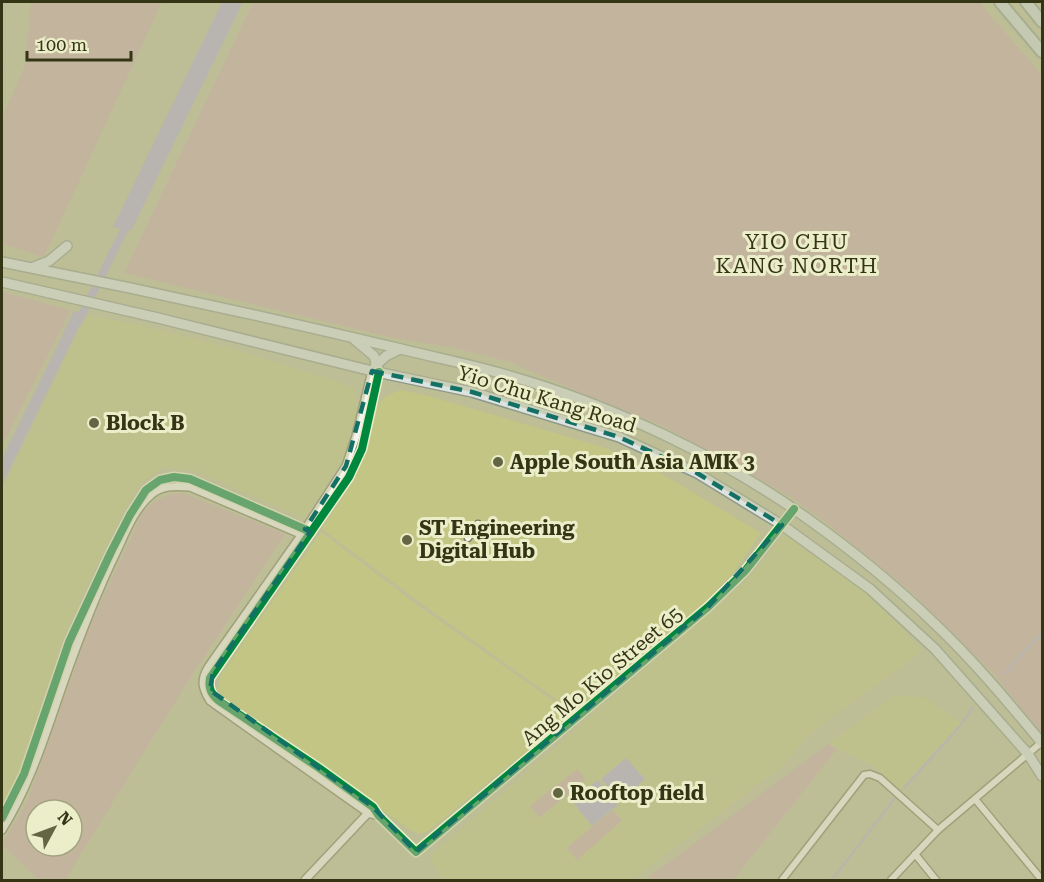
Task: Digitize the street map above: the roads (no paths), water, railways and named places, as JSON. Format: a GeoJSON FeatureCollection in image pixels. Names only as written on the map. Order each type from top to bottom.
{"type":"FeatureCollection","features":[{"type":"Feature","properties":{"kind":"highway"},"geometry":{"type":"LineString","coordinates":[[1000,2],[1042,52]]}},
{"type":"Feature","properties":{"kind":"highway"},"geometry":{"type":"LineString","coordinates":[[1026,2],[1042,22]]}},
{"type":"Feature","properties":{"kind":"main road"},"geometry":{"type":"LineString","coordinates":[[32,268],[49,261],[67,246]]}},
{"type":"Feature","properties":{"kind":"main road","name":"Yio Chu Kang Road"},"geometry":{"type":"LineString","coordinates":[[2,262],[233,309],[511,376],[640,424],[717,463],[794,509],[882,575],[935,623],[999,691],[1042,742]]}},
{"type":"Feature","properties":{"kind":"main road","name":"Yio Chu Kang Road"},"geometry":{"type":"LineString","coordinates":[[2,282],[471,392],[619,437],[697,473],[782,525],[870,589],[935,649],[1028,754],[1042,776]]}},
{"type":"Feature","properties":{"kind":"main road"},"geometry":{"type":"LineString","coordinates":[[350,336],[368,349],[376,368],[386,356],[401,349]]}},
{"type":"Feature","properties":{"kind":"street"},"geometry":{"type":"LineString","coordinates":[[305,880],[371,810],[210,701],[204,691],[202,681],[204,674],[306,533],[346,466],[376,368]]}},
{"type":"Feature","properties":{"kind":"street"},"geometry":{"type":"LineString","coordinates":[[2,819],[24,774],[69,642],[120,534],[146,490],[160,480],[174,477],[190,479],[306,533]]}},
{"type":"Feature","properties":{"kind":"street"},"geometry":{"type":"LineString","coordinates":[[2,830],[29,778],[85,623],[105,576],[129,526],[151,495],[168,487],[190,487],[306,533]]}},
{"type":"Feature","properties":{"kind":"street","name":"Ang Mo Kio Street 65"},"geometry":{"type":"LineString","coordinates":[[371,810],[416,852],[708,608],[745,571],[794,509]]}},
{"type":"Feature","properties":{"kind":"street"},"geometry":{"type":"LineString","coordinates":[[468,538],[478,524]]}},
{"type":"Feature","properties":{"kind":"street"},"geometry":{"type":"LineString","coordinates":[[891,880],[938,830],[1042,742]]}},
{"type":"Feature","properties":{"kind":"street"},"geometry":{"type":"LineString","coordinates":[[782,880],[864,775],[870,774],[880,778],[938,830]]}},
{"type":"Feature","properties":{"kind":"street"},"geometry":{"type":"LineString","coordinates":[[975,799],[1042,880]]}},
{"type":"Feature","properties":{"kind":"street"},"geometry":{"type":"LineString","coordinates":[[915,854],[936,880]]}},
{"type":"Feature","properties":{"kind":"waterway"},"geometry":{"type":"LineString","coordinates":[[79,321],[124,230]]}},
{"type":"Feature","properties":{"kind":"waterway"},"geometry":{"type":"LineString","coordinates":[[1004,674],[1042,633]]}},
{"type":"Feature","properties":{"kind":"waterway"},"geometry":{"type":"LineString","coordinates":[[904,788],[960,726],[973,707]]}},
{"type":"Feature","properties":{"kind":"waterway"},"geometry":{"type":"LineString","coordinates":[[832,880],[895,798]]}},
{"type":"Feature","properties":{"kind":"railway"},"geometry":{"type":"LineString","coordinates":[[2,75],[18,2]]}},
{"type":"Feature","properties":{"kind":"place","name":"Block B"},"geometry":{"type":"Point","coordinates":[94,423]}},
{"type":"Feature","properties":{"kind":"place","name":"Apple South Asia AMK 3"},"geometry":{"type":"Point","coordinates":[498,462]}},
{"type":"Feature","properties":{"kind":"place","name":"ST Engineering Digital Hub"},"geometry":{"type":"Point","coordinates":[407,540]}},
{"type":"Feature","properties":{"kind":"place","name":"Rooftop field"},"geometry":{"type":"Point","coordinates":[558,793]}},
{"type":"Feature","properties":{"kind":"district","name":"YIO CHU KANG NORTH"},"geometry":{"type":"Point","coordinates":[797,254]}}]}
